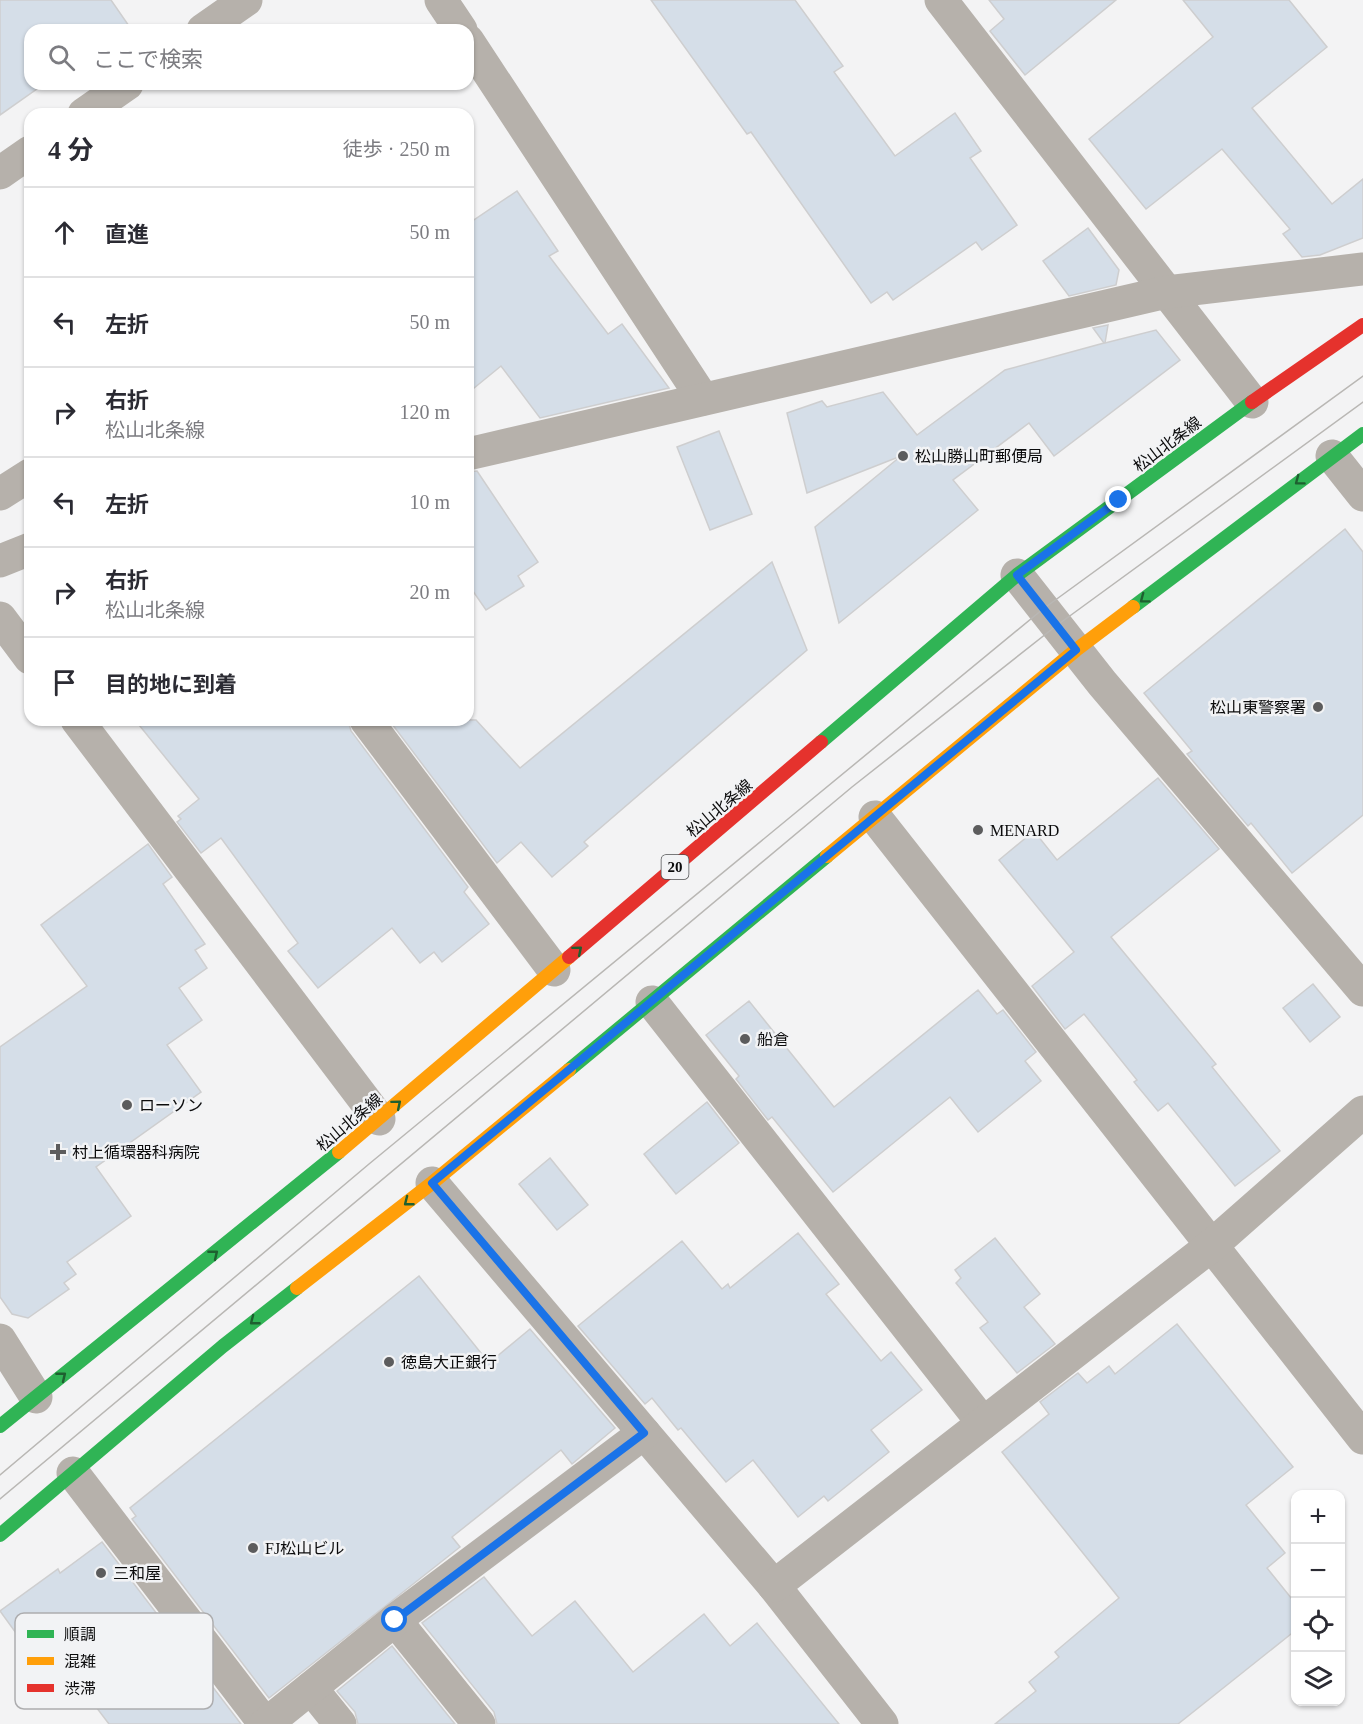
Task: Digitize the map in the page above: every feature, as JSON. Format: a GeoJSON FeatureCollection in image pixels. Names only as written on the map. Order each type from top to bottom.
{"type":"FeatureCollection","features":[{"type":"Feature","properties":{"kind":"main road","name":"松山北条線"},"geometry":{"type":"LineString","coordinates":[[0,1426],[379,1119],[1017,575],[1252,402],[1363,325]]}},
{"type":"Feature","properties":{"kind":"main road"},"geometry":{"type":"LineString","coordinates":[[0,1534],[223,1346],[432,1183],[1076,650],[1363,434]]}},
{"type":"Feature","properties":{"kind":"street"},"geometry":{"type":"LineString","coordinates":[[212,24],[246,0]]}},
{"type":"Feature","properties":{"kind":"street"},"geometry":{"type":"LineString","coordinates":[[441,0],[457,24]]}},
{"type":"Feature","properties":{"kind":"street"},"geometry":{"type":"LineString","coordinates":[[941,0],[1252,402]]}},
{"type":"Feature","properties":{"kind":"street"},"geometry":{"type":"LineString","coordinates":[[474,50],[703,399]]}},
{"type":"Feature","properties":{"kind":"street"},"geometry":{"type":"LineString","coordinates":[[93,108],[118,90]]}},
{"type":"Feature","properties":{"kind":"street"},"geometry":{"type":"LineString","coordinates":[[0,174],[24,156]]}},
{"type":"Feature","properties":{"kind":"street"},"geometry":{"type":"LineString","coordinates":[[474,452],[1167,292],[1363,269]]}},
{"type":"Feature","properties":{"kind":"street"},"geometry":{"type":"LineString","coordinates":[[1332,456],[1363,495]]}},
{"type":"Feature","properties":{"kind":"street"},"geometry":{"type":"LineString","coordinates":[[0,494],[24,479]]}},
{"type":"Feature","properties":{"kind":"street"},"geometry":{"type":"LineString","coordinates":[[0,561],[24,551]]}},
{"type":"Feature","properties":{"kind":"street"},"geometry":{"type":"LineString","coordinates":[[1017,575],[1076,650],[1363,990]]}},
{"type":"Feature","properties":{"kind":"street"},"geometry":{"type":"LineString","coordinates":[[0,618],[24,650]]}},
{"type":"Feature","properties":{"kind":"street"},"geometry":{"type":"LineString","coordinates":[[82,726],[379,1119]]}},
{"type":"Feature","properties":{"kind":"street"},"geometry":{"type":"LineString","coordinates":[[371,726],[554,970]]}},
{"type":"Feature","properties":{"kind":"street"},"geometry":{"type":"LineString","coordinates":[[875,817],[1363,1438]]}},
{"type":"Feature","properties":{"kind":"street"},"geometry":{"type":"LineString","coordinates":[[652,1002],[983,1423]]}},
{"type":"Feature","properties":{"kind":"street"},"geometry":{"type":"LineString","coordinates":[[774,1586],[1211,1246],[1363,1112]]}},
{"type":"Feature","properties":{"kind":"street"},"geometry":{"type":"LineString","coordinates":[[432,1183],[774,1586],[882,1724]]}},
{"type":"Feature","properties":{"kind":"street"},"geometry":{"type":"LineString","coordinates":[[0,1340],[36,1397]]}},
{"type":"Feature","properties":{"kind":"street"},"geometry":{"type":"LineString","coordinates":[[213,1655],[266,1724],[395,1620],[644,1433]]}},
{"type":"Feature","properties":{"kind":"street"},"geometry":{"type":"LineString","coordinates":[[73,1473],[181,1613]]}},
{"type":"Feature","properties":{"kind":"street"},"geometry":{"type":"LineString","coordinates":[[395,1620],[479,1724]]}},
{"type":"Feature","properties":{"kind":"street"},"geometry":{"type":"LineString","coordinates":[[311,1688],[340,1724]]}},
{"type":"Feature","properties":{"kind":"building"},"geometry":{"type":"Polygon","coordinates":[[[0,0],[111,0],[128,24],[24,24],[24,90],[35,90],[0,115],[0,0]]]}},
{"type":"Feature","properties":{"kind":"building"},"geometry":{"type":"Polygon","coordinates":[[[651,0],[795,0],[843,66],[834,72],[895,156],[955,113],[981,151],[970,158],[1017,225],[982,250],[976,242],[893,300],[887,292],[871,303],[751,132],[747,134],[651,0]]]}},
{"type":"Feature","properties":{"kind":"building"},"geometry":{"type":"Polygon","coordinates":[[[989,0],[1116,0],[1025,75],[990,31],[1004,19],[989,0]]]}},
{"type":"Feature","properties":{"kind":"building"},"geometry":{"type":"Polygon","coordinates":[[[1183,0],[1289,0],[1327,47],[1252,108],[1332,204],[1363,179],[1363,238],[1320,255],[1302,257],[1283,234],[1290,229],[1222,149],[1146,209],[1089,139],[1213,37],[1183,0]]]}},
{"type":"Feature","properties":{"kind":"building"},"geometry":{"type":"Polygon","coordinates":[[[517,191],[558,251],[549,256],[608,334],[622,324],[669,388],[540,418],[501,366],[474,388],[474,220],[517,191]]]}},
{"type":"Feature","properties":{"kind":"building"},"geometry":{"type":"Polygon","coordinates":[[[1088,228],[1119,270],[1116,285],[1069,296],[1043,261],[1088,228]]]}},
{"type":"Feature","properties":{"kind":"building"},"geometry":{"type":"Polygon","coordinates":[[[1108,325],[1105,343],[1156,330],[1180,360],[1054,456],[1029,423],[953,480],[978,510],[839,623],[815,527],[901,456],[807,493],[787,413],[822,401],[827,407],[883,392],[917,435],[1005,370],[1104,343],[1093,328],[1108,325]]]}},
{"type":"Feature","properties":{"kind":"building"},"geometry":{"type":"Polygon","coordinates":[[[719,431],[752,514],[710,530],[677,447],[719,431]]]}},
{"type":"Feature","properties":{"kind":"building"},"geometry":{"type":"Polygon","coordinates":[[[474,471],[477,471],[538,562],[518,576],[524,586],[486,610],[474,593],[474,471]]]}},
{"type":"Feature","properties":{"kind":"building"},"geometry":{"type":"Polygon","coordinates":[[[1345,529],[1363,552],[1363,815],[1292,873],[1251,823],[1248,826],[1187,754],[1192,751],[1144,693],[1345,529]]]}},
{"type":"Feature","properties":{"kind":"building"},"geometry":{"type":"Polygon","coordinates":[[[772,562],[807,650],[584,842],[588,846],[552,877],[521,842],[497,863],[394,726],[474,726],[474,720],[476,720],[520,768],[772,562]]]}},
{"type":"Feature","properties":{"kind":"building"},"geometry":{"type":"Polygon","coordinates":[[[140,726],[350,726],[351,731],[468,887],[464,892],[489,924],[442,962],[434,952],[420,963],[392,928],[318,988],[288,951],[298,943],[221,838],[201,853],[177,822],[181,819],[178,816],[199,799],[140,726]]]}},
{"type":"Feature","properties":{"kind":"building"},"geometry":{"type":"Polygon","coordinates":[[[1158,778],[1219,849],[1111,937],[1216,1064],[1212,1067],[1280,1151],[1235,1186],[1168,1103],[1158,1111],[1134,1082],[1137,1080],[1084,1014],[1065,1029],[1032,986],[1074,952],[999,860],[1034,831],[1057,860],[1158,778]]]}},
{"type":"Feature","properties":{"kind":"building"},"geometry":{"type":"Polygon","coordinates":[[[148,844],[172,877],[163,884],[205,944],[195,950],[207,968],[179,988],[202,1020],[167,1045],[201,1092],[96,1167],[131,1216],[67,1262],[76,1274],[64,1283],[69,1289],[28,1318],[12,1314],[0,1297],[0,1047],[87,986],[41,925],[148,844]]]}},
{"type":"Feature","properties":{"kind":"building"},"geometry":{"type":"Polygon","coordinates":[[[1313,984],[1340,1017],[1310,1042],[1283,1008],[1313,984]]]}},
{"type":"Feature","properties":{"kind":"building"},"geometry":{"type":"Polygon","coordinates":[[[978,990],[997,1014],[1003,1010],[1036,1052],[1025,1061],[1041,1081],[978,1132],[950,1097],[833,1192],[772,1117],[768,1120],[736,1079],[739,1076],[706,1035],[749,1001],[834,1107],[978,990]]]}},
{"type":"Feature","properties":{"kind":"building"},"geometry":{"type":"Polygon","coordinates":[[[707,1102],[739,1143],[676,1194],[644,1154],[707,1102]]]}},
{"type":"Feature","properties":{"kind":"building"},"geometry":{"type":"Polygon","coordinates":[[[550,1158],[588,1205],[557,1230],[519,1184],[550,1158]]]}},
{"type":"Feature","properties":{"kind":"building"},"geometry":{"type":"Polygon","coordinates":[[[798,1233],[839,1284],[826,1294],[881,1361],[891,1352],[922,1390],[871,1430],[889,1452],[828,1501],[824,1496],[798,1517],[753,1460],[726,1482],[681,1428],[678,1430],[652,1398],[645,1404],[578,1326],[682,1241],[722,1289],[728,1284],[730,1288],[798,1233]]]}},
{"type":"Feature","properties":{"kind":"building"},"geometry":{"type":"Polygon","coordinates":[[[995,1238],[1040,1294],[1024,1307],[1055,1344],[1017,1373],[980,1328],[988,1322],[956,1283],[961,1278],[955,1270],[995,1238]]]}},
{"type":"Feature","properties":{"kind":"building"},"geometry":{"type":"Polygon","coordinates":[[[419,1276],[489,1363],[530,1329],[615,1428],[572,1464],[561,1450],[452,1537],[460,1547],[269,1698],[213,1625],[213,1613],[204,1613],[132,1519],[136,1516],[130,1508],[419,1276]]]}},
{"type":"Feature","properties":{"kind":"building"},"geometry":{"type":"Polygon","coordinates":[[[1177,1324],[1293,1467],[1246,1505],[1285,1553],[1267,1568],[1291,1598],[1291,1634],[1178,1724],[995,1724],[1036,1691],[1029,1682],[1059,1657],[1055,1652],[1119,1598],[1002,1452],[1049,1414],[1040,1402],[1078,1373],[1087,1383],[1109,1366],[1115,1374],[1177,1324]]]}},
{"type":"Feature","properties":{"kind":"building"},"geometry":{"type":"Polygon","coordinates":[[[102,1542],[156,1613],[15,1613],[15,1632],[0,1611],[58,1569],[60,1573],[102,1542]]]}},
{"type":"Feature","properties":{"kind":"building"},"geometry":{"type":"Polygon","coordinates":[[[484,1577],[532,1636],[575,1601],[633,1672],[704,1614],[730,1646],[757,1623],[839,1724],[497,1724],[494,1712],[422,1623],[484,1577]]]}},
{"type":"Feature","properties":{"kind":"building"},"geometry":{"type":"Polygon","coordinates":[[[392,1646],[455,1724],[358,1724],[355,1712],[337,1691],[392,1646]]]}},
{"type":"Feature","properties":{"kind":"building"},"geometry":{"type":"Polygon","coordinates":[[[213,1687],[241,1724],[109,1724],[98,1709],[213,1709],[213,1687]]]}},
{"type":"Feature","properties":{"kind":"tram line"},"geometry":{"type":"LineString","coordinates":[[0,1475],[369,1164],[1043,609],[1363,376]]}},
{"type":"Feature","properties":{"kind":"tram line"},"geometry":{"type":"LineString","coordinates":[[0,1499],[852,787],[1056,626],[1363,402]]}},
{"type":"Feature","properties":{"kind":"traffic: fast"},"geometry":{"type":"LineString","coordinates":[[821,742],[1017,575],[1252,402]]}},
{"type":"Feature","properties":{"kind":"traffic: fast"},"geometry":{"type":"LineString","coordinates":[[1133,607],[1363,434]]}},
{"type":"Feature","properties":{"kind":"traffic: fast"},"geometry":{"type":"LineString","coordinates":[[569,1070],[827,856]]}},
{"type":"Feature","properties":{"kind":"traffic: fast"},"geometry":{"type":"LineString","coordinates":[[0,1426],[339,1152]]}},
{"type":"Feature","properties":{"kind":"traffic: fast"},"geometry":{"type":"LineString","coordinates":[[0,1535],[223,1346],[297,1288]]}},
{"type":"Feature","properties":{"kind":"traffic: slow"},"geometry":{"type":"LineString","coordinates":[[827,856],[1076,650],[1133,607]]}},
{"type":"Feature","properties":{"kind":"traffic: slow"},"geometry":{"type":"LineString","coordinates":[[339,1152],[569,957]]}},
{"type":"Feature","properties":{"kind":"traffic: slow"},"geometry":{"type":"LineString","coordinates":[[297,1288],[432,1183],[569,1070]]}},
{"type":"Feature","properties":{"kind":"traffic: jam"},"geometry":{"type":"LineString","coordinates":[[1252,402],[1363,325]]}},
{"type":"Feature","properties":{"kind":"traffic: jam"},"geometry":{"type":"LineString","coordinates":[[569,957],[821,742]]}},
{"type":"Feature","properties":{"kind":"place","name":"松山勝山町郵便局"},"geometry":{"type":"Point","coordinates":[903,456]}},
{"type":"Feature","properties":{"kind":"place","name":"松山東警察署"},"geometry":{"type":"Point","coordinates":[1318,707]}},
{"type":"Feature","properties":{"kind":"place","name":"MENARD"},"geometry":{"type":"Point","coordinates":[978,830]}},
{"type":"Feature","properties":{"kind":"place","name":"船倉"},"geometry":{"type":"Point","coordinates":[745,1039]}},
{"type":"Feature","properties":{"kind":"place","name":"ローソン"},"geometry":{"type":"Point","coordinates":[127,1105]}},
{"type":"Feature","properties":{"kind":"place","name":"村上循環器科病院"},"geometry":{"type":"Point","coordinates":[58,1152]}},
{"type":"Feature","properties":{"kind":"place","name":"徳島大正銀行"},"geometry":{"type":"Point","coordinates":[389,1362]}},
{"type":"Feature","properties":{"kind":"place","name":"FJ松山ビル"},"geometry":{"type":"Point","coordinates":[253,1548]}},
{"type":"Feature","properties":{"kind":"place","name":"三和屋"},"geometry":{"type":"Point","coordinates":[101,1573]}},
{"type":"Feature","properties":{"kind":"route"},"geometry":{"type":"LineString","coordinates":[[395,1620],[644,1433],[432,1183],[1076,650],[1017,575],[1119,500]]}}]}
